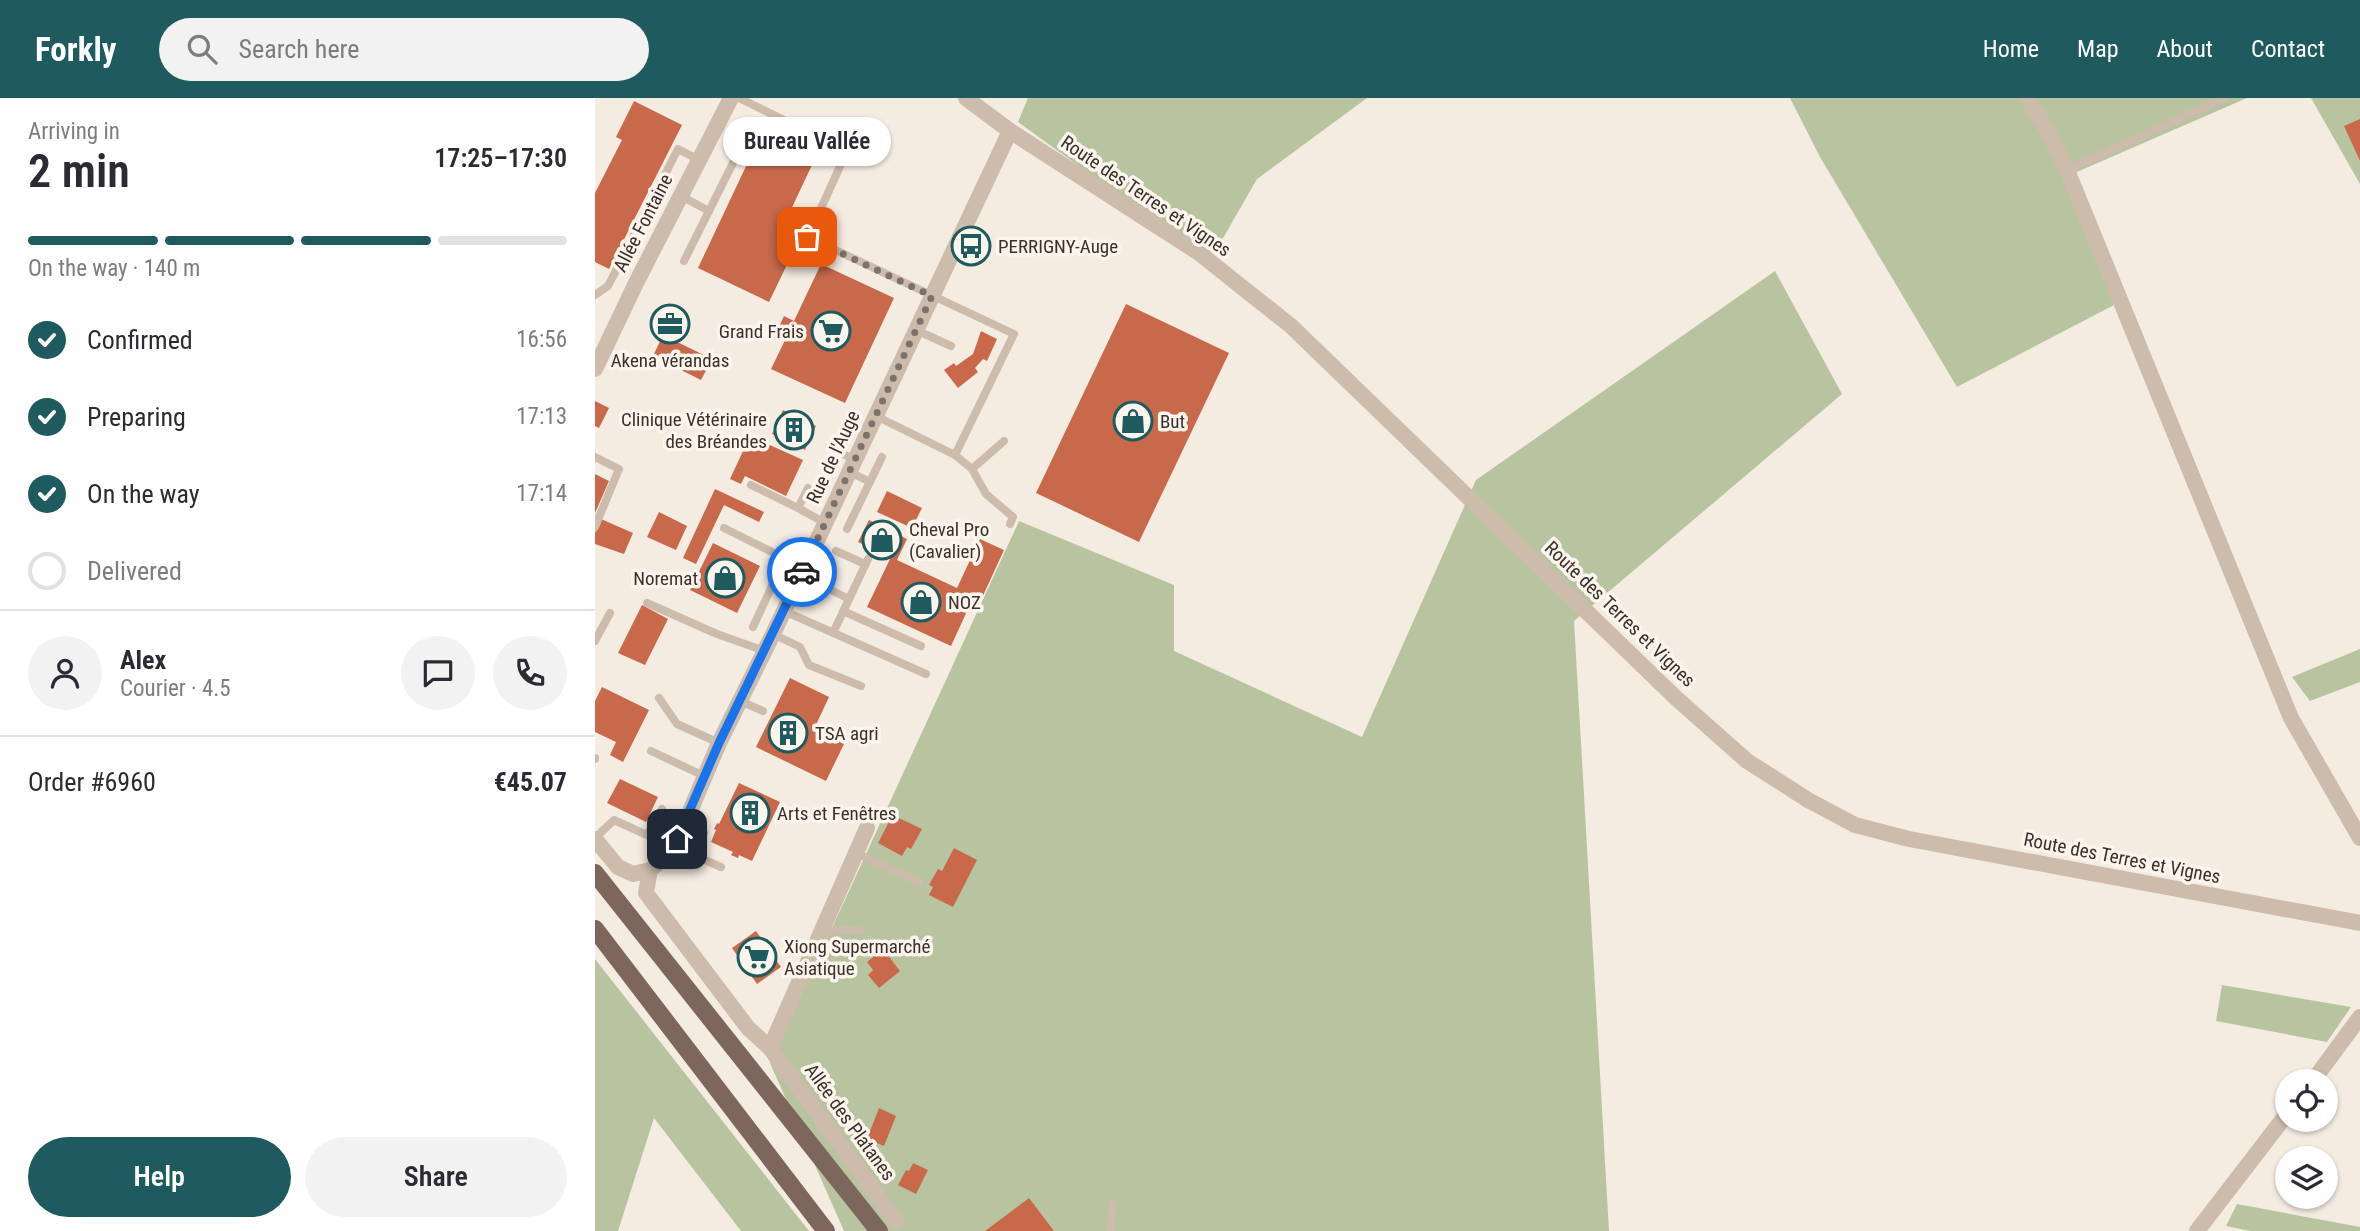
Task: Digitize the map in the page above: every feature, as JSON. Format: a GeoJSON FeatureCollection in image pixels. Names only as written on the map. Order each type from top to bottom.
{"type":"FeatureCollection","features":[{"type":"Feature","properties":{"kind":"main road"},"geometry":{"type":"LineString","coordinates":[[595,861],[600,879],[879,1231]]}},
{"type":"Feature","properties":{"kind":"main road"},"geometry":{"type":"LineString","coordinates":[[595,929],[826,1231]]}},
{"type":"Feature","properties":{"kind":"street","name":"Allée Fontaine"},"geometry":{"type":"LineString","coordinates":[[595,369],[731,98]]}},
{"type":"Feature","properties":{"kind":"street","name":"Route des Terres et Vignes"},"geometry":{"type":"LineString","coordinates":[[966,98],[1010,131],[1199,253],[1291,326],[1676,698],[1747,761],[1808,800],[1855,825],[1909,839],[2360,923]]}},
{"type":"Feature","properties":{"kind":"street"},"geometry":{"type":"LineString","coordinates":[[2027,98],[2045,126],[2067,170],[2291,718],[2360,838]]}},
{"type":"Feature","properties":{"kind":"street","name":"Rue de l'Auge"},"geometry":{"type":"LineString","coordinates":[[650,870],[669,854],[685,823],[719,743],[1010,131]]}},
{"type":"Feature","properties":{"kind":"street"},"geometry":{"type":"LineString","coordinates":[[770,1048],[867,828]]}},
{"type":"Feature","properties":{"kind":"street"},"geometry":{"type":"LineString","coordinates":[[595,839],[618,867],[633,874],[650,870]]}},
{"type":"Feature","properties":{"kind":"street","name":"Allée des Platanes"},"geometry":{"type":"LineString","coordinates":[[650,870],[646,893],[748,1028],[770,1048],[897,1221]]}},
{"type":"Feature","properties":{"kind":"street"},"geometry":{"type":"LineString","coordinates":[[2322,1069],[2360,1017]]}},
{"type":"Feature","properties":{"kind":"street"},"geometry":{"type":"LineString","coordinates":[[2197,1231],[2275,1130]]}},
{"type":"Feature","properties":{"kind":"lane"},"geometry":{"type":"LineString","coordinates":[[739,98],[847,151],[807,237],[1014,334],[955,455]]}},
{"type":"Feature","properties":{"kind":"lane"},"geometry":{"type":"LineString","coordinates":[[2067,170],[2225,98]]}},
{"type":"Feature","properties":{"kind":"lane"},"geometry":{"type":"LineString","coordinates":[[684,261],[743,143]]}},
{"type":"Feature","properties":{"kind":"lane"},"geometry":{"type":"LineString","coordinates":[[595,295],[608,286],[678,149],[699,160]]}},
{"type":"Feature","properties":{"kind":"lane"},"geometry":{"type":"LineString","coordinates":[[680,196],[709,211]]}},
{"type":"Feature","properties":{"kind":"lane"},"geometry":{"type":"LineString","coordinates":[[916,330],[951,346]]}},
{"type":"Feature","properties":{"kind":"lane"},"geometry":{"type":"LineString","coordinates":[[876,416],[955,455],[972,470],[986,494],[1013,517],[1010,524]]}},
{"type":"Feature","properties":{"kind":"lane"},"geometry":{"type":"LineString","coordinates":[[972,470],[1004,441]]}},
{"type":"Feature","properties":{"kind":"lane"},"geometry":{"type":"LineString","coordinates":[[829,447],[870,482]]}},
{"type":"Feature","properties":{"kind":"lane"},"geometry":{"type":"LineString","coordinates":[[595,457],[619,469],[595,527]]}},
{"type":"Feature","properties":{"kind":"lane"},"geometry":{"type":"LineString","coordinates":[[847,529],[882,457]]}},
{"type":"Feature","properties":{"kind":"lane"},"geometry":{"type":"LineString","coordinates":[[751,485],[825,523]]}},
{"type":"Feature","properties":{"kind":"lane"},"geometry":{"type":"LineString","coordinates":[[798,508],[808,488]]}},
{"type":"Feature","properties":{"kind":"lane"},"geometry":{"type":"LineString","coordinates":[[723,528],[804,568]]}},
{"type":"Feature","properties":{"kind":"lane"},"geometry":{"type":"LineString","coordinates":[[833,633],[866,562],[836,551]]}},
{"type":"Feature","properties":{"kind":"lane"},"geometry":{"type":"LineString","coordinates":[[753,627],[785,558]]}},
{"type":"Feature","properties":{"kind":"lane"},"geometry":{"type":"LineString","coordinates":[[821,585],[849,599]]}},
{"type":"Feature","properties":{"kind":"lane"},"geometry":{"type":"LineString","coordinates":[[647,603],[717,634],[765,651]]}},
{"type":"Feature","properties":{"kind":"lane"},"geometry":{"type":"LineString","coordinates":[[784,611],[926,674]]}},
{"type":"Feature","properties":{"kind":"lane"},"geometry":{"type":"LineString","coordinates":[[843,611],[921,646]]}},
{"type":"Feature","properties":{"kind":"lane"},"geometry":{"type":"LineString","coordinates":[[595,641],[610,613]]}},
{"type":"Feature","properties":{"kind":"lane"},"geometry":{"type":"LineString","coordinates":[[773,634],[800,647],[809,665],[861,686]]}},
{"type":"Feature","properties":{"kind":"lane"},"geometry":{"type":"LineString","coordinates":[[659,698],[677,724],[719,743]]}},
{"type":"Feature","properties":{"kind":"lane"},"geometry":{"type":"LineString","coordinates":[[740,701],[763,711]]}},
{"type":"Feature","properties":{"kind":"lane"},"geometry":{"type":"LineString","coordinates":[[651,751],[704,776]]}},
{"type":"Feature","properties":{"kind":"lane"},"geometry":{"type":"LineString","coordinates":[[595,839],[614,820],[647,835],[662,809]]}},
{"type":"Feature","properties":{"kind":"lane"},"geometry":{"type":"LineString","coordinates":[[685,823],[703,833],[693,855],[721,867]]}},
{"type":"Feature","properties":{"kind":"lane"},"geometry":{"type":"LineString","coordinates":[[856,853],[919,882]]}},
{"type":"Feature","properties":{"kind":"lane"},"geometry":{"type":"LineString","coordinates":[[821,935],[840,930],[862,931]]}},
{"type":"Feature","properties":{"kind":"lane"},"geometry":{"type":"LineString","coordinates":[[1109,1231],[1113,1202]]}},
{"type":"Feature","properties":{"kind":"green space"},"geometry":{"type":"Polygon","coordinates":[[[1028,98],[1367,98],[1257,179],[1211,259],[1018,122],[1028,98]]]}},
{"type":"Feature","properties":{"kind":"green space"},"geometry":{"type":"Polygon","coordinates":[[[1790,98],[2247,98],[2063,178],[2114,305],[1957,387],[1820,157],[1790,98]]]}},
{"type":"Feature","properties":{"kind":"green space"},"geometry":{"type":"Polygon","coordinates":[[[2311,98],[2360,98],[2360,184],[2311,98]]]}},
{"type":"Feature","properties":{"kind":"green space"},"geometry":{"type":"Polygon","coordinates":[[[1775,271],[1842,394],[1574,621],[1609,1231],[844,1231],[770,1063],[1019,521],[1174,585],[1174,651],[1362,737],[1476,480],[1775,271]]]}},
{"type":"Feature","properties":{"kind":"green space"},"geometry":{"type":"Polygon","coordinates":[[[2360,649],[2360,682],[2310,701],[2292,677],[2360,649]]]}},
{"type":"Feature","properties":{"kind":"green space"},"geometry":{"type":"Polygon","coordinates":[[[595,959],[809,1231],[741,1231],[654,1118],[618,1231],[595,1231],[595,959]]]}},
{"type":"Feature","properties":{"kind":"green space"},"geometry":{"type":"Polygon","coordinates":[[[2222,985],[2351,1007],[2327,1042],[2216,1021],[2222,985]]]}},
{"type":"Feature","properties":{"kind":"green space"},"geometry":{"type":"Polygon","coordinates":[[[2237,1204],[2360,1227],[2360,1231],[2250,1231],[2226,1226],[2237,1204]]]}},
{"type":"Feature","properties":{"kind":"building"},"geometry":{"type":"Polygon","coordinates":[[[634,101],[682,125],[609,269],[595,262],[595,193],[622,140],[616,137],[634,101]]]}},
{"type":"Feature","properties":{"kind":"building"},"geometry":{"type":"Polygon","coordinates":[[[2360,119],[2360,161],[2344,126],[2360,119]]]}},
{"type":"Feature","properties":{"kind":"building"},"geometry":{"type":"Polygon","coordinates":[[[764,128],[800,145],[803,140],[820,148],[779,235],[791,241],[788,247],[794,250],[769,302],[698,268],[764,128]]]}},
{"type":"Feature","properties":{"kind":"building","name":"Grand Frais"},"geometry":{"type":"Polygon","coordinates":[[[821,264],[894,298],[845,403],[771,369],[788,334],[778,329],[784,316],[794,321],[821,264]]]}},
{"type":"Feature","properties":{"kind":"building","name":"But"},"geometry":{"type":"Polygon","coordinates":[[[1126,304],[1229,353],[1139,542],[1036,493],[1126,304]]]}},
{"type":"Feature","properties":{"kind":"building","name":"Akena vérandas"},"geometry":{"type":"Polygon","coordinates":[[[665,309],[685,319],[683,323],[688,328],[685,334],[678,333],[675,338],[656,329],[658,324],[653,318],[656,313],[663,314],[665,309]]]}},
{"type":"Feature","properties":{"kind":"building"},"geometry":{"type":"Polygon","coordinates":[[[981,331],[997,339],[987,361],[983,359],[975,368],[978,372],[958,388],[944,370],[954,363],[956,366],[973,354],[981,331]]]}},
{"type":"Feature","properties":{"kind":"building"},"geometry":{"type":"Polygon","coordinates":[[[663,335],[712,359],[701,380],[653,356],[663,335]]]}},
{"type":"Feature","properties":{"kind":"building"},"geometry":{"type":"Polygon","coordinates":[[[595,401],[609,408],[599,428],[595,426],[595,401]]]}},
{"type":"Feature","properties":{"kind":"building","name":"Clinique Vétérinaire des Bréandes"},"geometry":{"type":"Polygon","coordinates":[[[783,410],[816,426],[805,450],[772,434],[783,410]]]}},
{"type":"Feature","properties":{"kind":"building"},"geometry":{"type":"Polygon","coordinates":[[[750,436],[803,460],[786,496],[745,476],[741,484],[730,479],[750,436]]]}},
{"type":"Feature","properties":{"kind":"building"},"geometry":{"type":"Polygon","coordinates":[[[595,474],[609,481],[595,513],[595,474]]]}},
{"type":"Feature","properties":{"kind":"building"},"geometry":{"type":"Polygon","coordinates":[[[715,489],[764,512],[759,522],[724,505],[696,564],[683,558],[715,489]]]}},
{"type":"Feature","properties":{"kind":"building"},"geometry":{"type":"Polygon","coordinates":[[[887,491],[922,508],[912,528],[877,512],[887,491]]]}},
{"type":"Feature","properties":{"kind":"building"},"geometry":{"type":"Polygon","coordinates":[[[659,512],[687,526],[676,550],[647,537],[659,512]]]}},
{"type":"Feature","properties":{"kind":"building"},"geometry":{"type":"Polygon","coordinates":[[[601,519],[633,533],[624,554],[595,544],[595,533],[601,519]]]}},
{"type":"Feature","properties":{"kind":"building","name":"NOZ"},"geometry":{"type":"Polygon","coordinates":[[[869,520],[907,539],[897,560],[957,588],[980,539],[1004,550],[981,600],[974,596],[951,646],[867,607],[891,557],[858,542],[869,520]]]}},
{"type":"Feature","properties":{"kind":"building","name":"Noremat"},"geometry":{"type":"Polygon","coordinates":[[[713,543],[760,566],[737,613],[690,590],[713,543]]]}},
{"type":"Feature","properties":{"kind":"building"},"geometry":{"type":"Polygon","coordinates":[[[642,605],[668,619],[645,665],[618,653],[642,605]]]}},
{"type":"Feature","properties":{"kind":"building","name":"TSA agri"},"geometry":{"type":"Polygon","coordinates":[[[790,678],[829,697],[814,729],[844,744],[826,781],[756,747],[790,678]]]}},
{"type":"Feature","properties":{"kind":"building"},"geometry":{"type":"Polygon","coordinates":[[[602,687],[649,710],[623,762],[610,755],[616,742],[595,732],[595,701],[602,687]]]}},
{"type":"Feature","properties":{"kind":"building"},"geometry":{"type":"Polygon","coordinates":[[[620,779],[658,797],[646,822],[607,803],[620,779]]]}},
{"type":"Feature","properties":{"kind":"building","name":"Arts et Fenêtres"},"geometry":{"type":"Polygon","coordinates":[[[739,783],[780,802],[752,861],[739,855],[738,858],[731,855],[733,852],[711,842],[716,830],[714,829],[739,783]]]}},
{"type":"Feature","properties":{"kind":"building"},"geometry":{"type":"Polygon","coordinates":[[[897,817],[922,829],[911,849],[907,847],[902,856],[878,843],[890,820],[894,822],[897,817]]]}},
{"type":"Feature","properties":{"kind":"building"},"geometry":{"type":"Polygon","coordinates":[[[954,848],[977,860],[953,907],[929,895],[933,887],[929,885],[938,869],[942,871],[954,848]]]}},
{"type":"Feature","properties":{"kind":"building","name":"Xiong Supermarché Asiatique"},"geometry":{"type":"Polygon","coordinates":[[[756,931],[781,967],[757,984],[732,948],[756,931]]]}},
{"type":"Feature","properties":{"kind":"building"},"geometry":{"type":"Polygon","coordinates":[[[883,949],[900,971],[879,988],[868,975],[873,970],[867,962],[883,949]]]}},
{"type":"Feature","properties":{"kind":"building"},"geometry":{"type":"Polygon","coordinates":[[[879,1108],[896,1116],[884,1146],[867,1139],[879,1108]]]}},
{"type":"Feature","properties":{"kind":"building"},"geometry":{"type":"Polygon","coordinates":[[[913,1163],[928,1170],[916,1194],[898,1185],[913,1163]]]}},
{"type":"Feature","properties":{"kind":"building"},"geometry":{"type":"Polygon","coordinates":[[[1029,1198],[1054,1231],[985,1231],[1029,1198]]]}},
{"type":"Feature","properties":{"kind":"way so far"},"geometry":{"type":"LineString","coordinates":[[802,572],[932,296],[807,237]]}},
{"type":"Feature","properties":{"kind":"place","name":"Bureau Vallée"},"geometry":{"type":"Point","coordinates":[807,237]}},
{"type":"Feature","properties":{"kind":"place","name":"PERRIGNY-Auge"},"geometry":{"type":"Point","coordinates":[971,246]}},
{"type":"Feature","properties":{"kind":"place","name":"Akena vérandas"},"geometry":{"type":"Point","coordinates":[670,324]}},
{"type":"Feature","properties":{"kind":"place","name":"Grand Frais"},"geometry":{"type":"Point","coordinates":[831,331]}},
{"type":"Feature","properties":{"kind":"place","name":"But"},"geometry":{"type":"Point","coordinates":[1133,421]}},
{"type":"Feature","properties":{"kind":"place","name":"Clinique Vétérinaire des Bréandes"},"geometry":{"type":"Point","coordinates":[794,430]}},
{"type":"Feature","properties":{"kind":"place","name":"Cheval Pro (Cavalier)"},"geometry":{"type":"Point","coordinates":[882,540]}},
{"type":"Feature","properties":{"kind":"place","name":"Noremat"},"geometry":{"type":"Point","coordinates":[725,578]}},
{"type":"Feature","properties":{"kind":"place","name":"NOZ"},"geometry":{"type":"Point","coordinates":[921,602]}},
{"type":"Feature","properties":{"kind":"place","name":"TSA agri"},"geometry":{"type":"Point","coordinates":[788,733]}},
{"type":"Feature","properties":{"kind":"place","name":"Arts et Fenêtres"},"geometry":{"type":"Point","coordinates":[750,813]}},
{"type":"Feature","properties":{"kind":"place","name":"Xiong Supermarché Asiatique"},"geometry":{"type":"Point","coordinates":[757,957]}},
{"type":"Feature","properties":{"kind":"route"},"geometry":{"type":"LineString","coordinates":[[677,839],[719,743],[802,572]]}}]}
